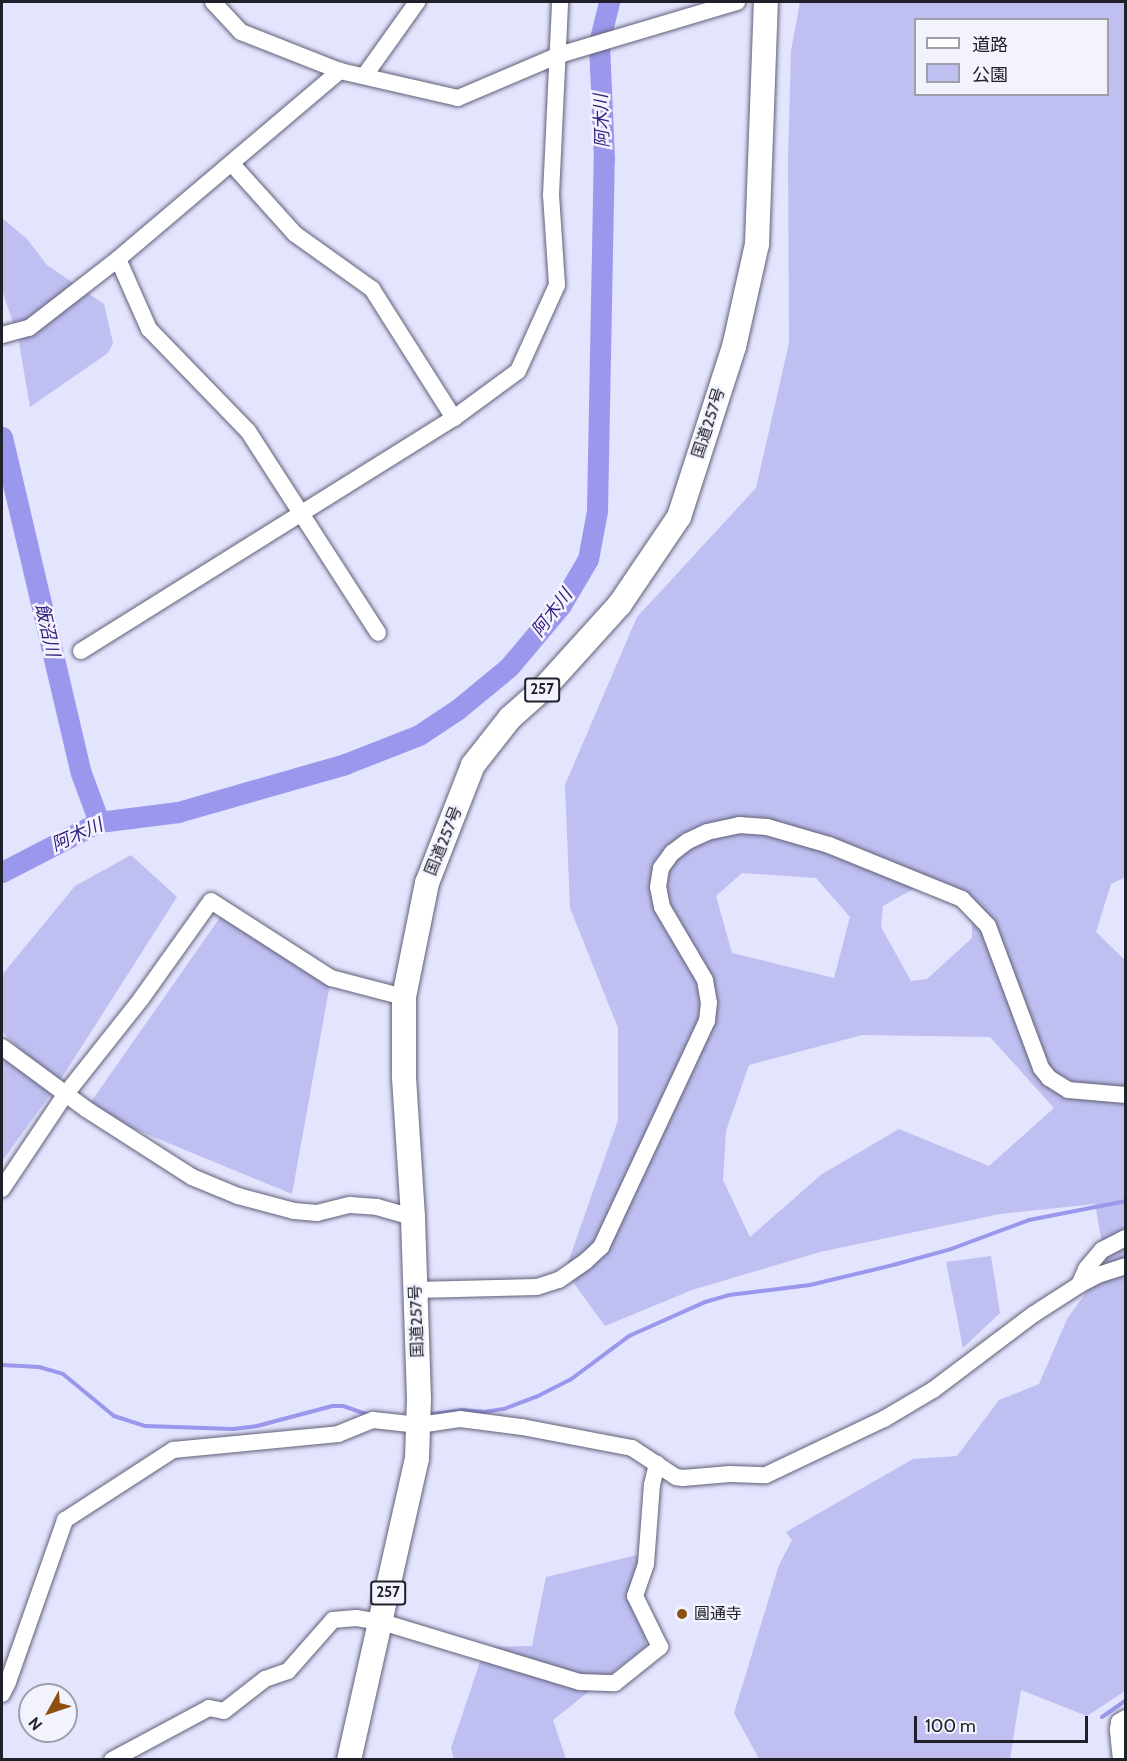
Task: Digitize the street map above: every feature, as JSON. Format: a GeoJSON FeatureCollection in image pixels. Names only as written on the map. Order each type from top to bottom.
{"type":"FeatureCollection","features":[{"type":"Feature","properties":{"kind":"highway","name":"国道257号"},"geometry":{"type":"LineString","coordinates":[[349,1760],[417,1459],[419,1399],[416,1290],[404,1076],[404,997],[426,884],[473,765],[510,718],[546,686],[620,604],[679,517],[734,347],[757,243],[766,2]]}},
{"type":"Feature","properties":{"kind":"street"},"geometry":{"type":"LineString","coordinates":[[213,2],[241,32],[340,71],[458,98],[559,55],[737,2]]}},
{"type":"Feature","properties":{"kind":"street"},"geometry":{"type":"LineString","coordinates":[[365,75],[417,2]]}},
{"type":"Feature","properties":{"kind":"street"},"geometry":{"type":"LineString","coordinates":[[81,651],[454,418],[518,371],[557,285],[551,195],[560,2]]}},
{"type":"Feature","properties":{"kind":"street"},"geometry":{"type":"LineString","coordinates":[[6,334],[29,327],[118,259],[340,71]]}},
{"type":"Feature","properties":{"kind":"street"},"geometry":{"type":"LineString","coordinates":[[232,164],[295,234],[372,289],[454,418]]}},
{"type":"Feature","properties":{"kind":"street"},"geometry":{"type":"LineString","coordinates":[[118,259],[149,329],[248,431],[303,513],[378,633]]}},
{"type":"Feature","properties":{"kind":"street"},"geometry":{"type":"LineString","coordinates":[[416,1290],[537,1287],[559,1280],[601,1247],[707,1021],[709,993],[705,980],[662,907],[658,887],[661,868],[672,853],[688,841],[707,832],[739,825],[766,827],[829,845],[962,899],[988,926],[1041,1068],[1049,1078],[1068,1090],[1125,1095]]}},
{"type":"Feature","properties":{"kind":"street"},"geometry":{"type":"LineString","coordinates":[[2,1189],[66,1095],[141,999],[211,901],[331,978],[404,997]]}},
{"type":"Feature","properties":{"kind":"street"},"geometry":{"type":"LineString","coordinates":[[2,1047],[66,1095],[192,1177],[238,1196],[294,1211],[317,1213],[350,1205],[377,1207],[413,1217]]}},
{"type":"Feature","properties":{"kind":"street"},"geometry":{"type":"LineString","coordinates":[[1079,1286],[1086,1269],[1102,1250],[1125,1238]]}},
{"type":"Feature","properties":{"kind":"street"},"geometry":{"type":"LineString","coordinates":[[2,1694],[65,1520],[172,1450],[338,1434],[373,1420],[419,1425],[460,1419],[522,1427],[632,1448],[683,1478],[730,1474],[766,1475],[796,1463],[884,1419],[933,1390],[1034,1314],[1098,1275],[1125,1266]]}},
{"type":"Feature","properties":{"kind":"street"},"geometry":{"type":"LineString","coordinates":[[112,1760],[209,1708],[224,1711],[265,1678],[288,1671],[333,1620],[357,1618],[382,1622],[580,1682],[615,1683],[660,1647],[635,1596],[646,1564],[652,1485],[657,1464]]}},
{"type":"Feature","properties":{"kind":"street"},"geometry":{"type":"LineString","coordinates":[[1121,1760],[1118,1730],[1119,1722],[1125,1718]]}},
{"type":"Feature","properties":{"kind":"green space"},"geometry":{"type":"Polygon","coordinates":[[[800,2],[1125,2],[1126,877],[1111,884],[1096,932],[1126,961],[1125,1691],[1087,1716],[1021,1690],[1010,1759],[759,1759],[734,1713],[779,1565],[792,1540],[786,1532],[913,1459],[957,1456],[999,1400],[1039,1384],[1067,1319],[1106,1265],[1095,1204],[1000,1214],[820,1252],[692,1290],[605,1326],[565,1271],[618,1120],[618,1028],[570,908],[565,785],[637,617],[756,488],[789,343],[788,158],[791,51],[800,2]],[[742,873],[716,896],[732,953],[834,978],[850,917],[816,878],[742,873]],[[922,884],[883,906],[881,927],[911,981],[927,979],[972,938],[972,922],[940,887],[922,884]],[[862,1035],[749,1065],[726,1131],[723,1180],[750,1237],[822,1174],[899,1129],[989,1166],[1054,1108],[990,1037],[862,1035]]]}},
{"type":"Feature","properties":{"kind":"green space"},"geometry":{"type":"Polygon","coordinates":[[[2,218],[27,239],[47,265],[104,304],[113,343],[108,353],[30,407],[18,337],[2,290],[2,218]]]}},
{"type":"Feature","properties":{"kind":"green space"},"geometry":{"type":"Polygon","coordinates":[[[131,855],[177,897],[56,1087],[2,1161],[2,1054],[53,1084],[2,1031],[2,975],[75,886],[131,855]]]}},
{"type":"Feature","properties":{"kind":"green space"},"geometry":{"type":"Polygon","coordinates":[[[221,916],[331,978],[292,1194],[86,1109],[221,916]]]}},
{"type":"Feature","properties":{"kind":"green space"},"geometry":{"type":"Polygon","coordinates":[[[991,1256],[1000,1313],[963,1348],[946,1262],[991,1256]]]}},
{"type":"Feature","properties":{"kind":"green space"},"geometry":{"type":"Polygon","coordinates":[[[637,1555],[646,1646],[553,1720],[566,1759],[454,1759],[451,1748],[485,1647],[532,1646],[546,1577],[637,1555]]]}},
{"type":"Feature","properties":{"kind":"waterway","name":"阿木川"},"geometry":{"type":"LineString","coordinates":[[2,872],[99,822],[178,812],[345,764],[419,735],[458,709],[509,667],[561,605],[588,559],[597,511],[604,159],[599,43],[609,2]]}},
{"type":"Feature","properties":{"kind":"waterway","name":"飯沼川"},"geometry":{"type":"LineString","coordinates":[[2,437],[81,773],[99,822]]}},
{"type":"Feature","properties":{"kind":"waterway"},"geometry":{"type":"LineString","coordinates":[[427,1415],[462,1410],[484,1412],[504,1409],[536,1397],[570,1380],[629,1336],[705,1302],[729,1295],[810,1285],[951,1249],[1029,1220],[1126,1201]]}},
{"type":"Feature","properties":{"kind":"waterway"},"geometry":{"type":"LineString","coordinates":[[2,1365],[39,1367],[63,1374],[114,1416],[145,1426],[233,1429],[257,1426],[332,1406],[343,1406],[369,1415]]}},
{"type":"Feature","properties":{"kind":"waterway"},"geometry":{"type":"LineString","coordinates":[[1102,1717],[1126,1700]]}},
{"type":"Feature","properties":{"kind":"place","name":"圓通寺"},"geometry":{"type":"Point","coordinates":[682,1614]}}]}
